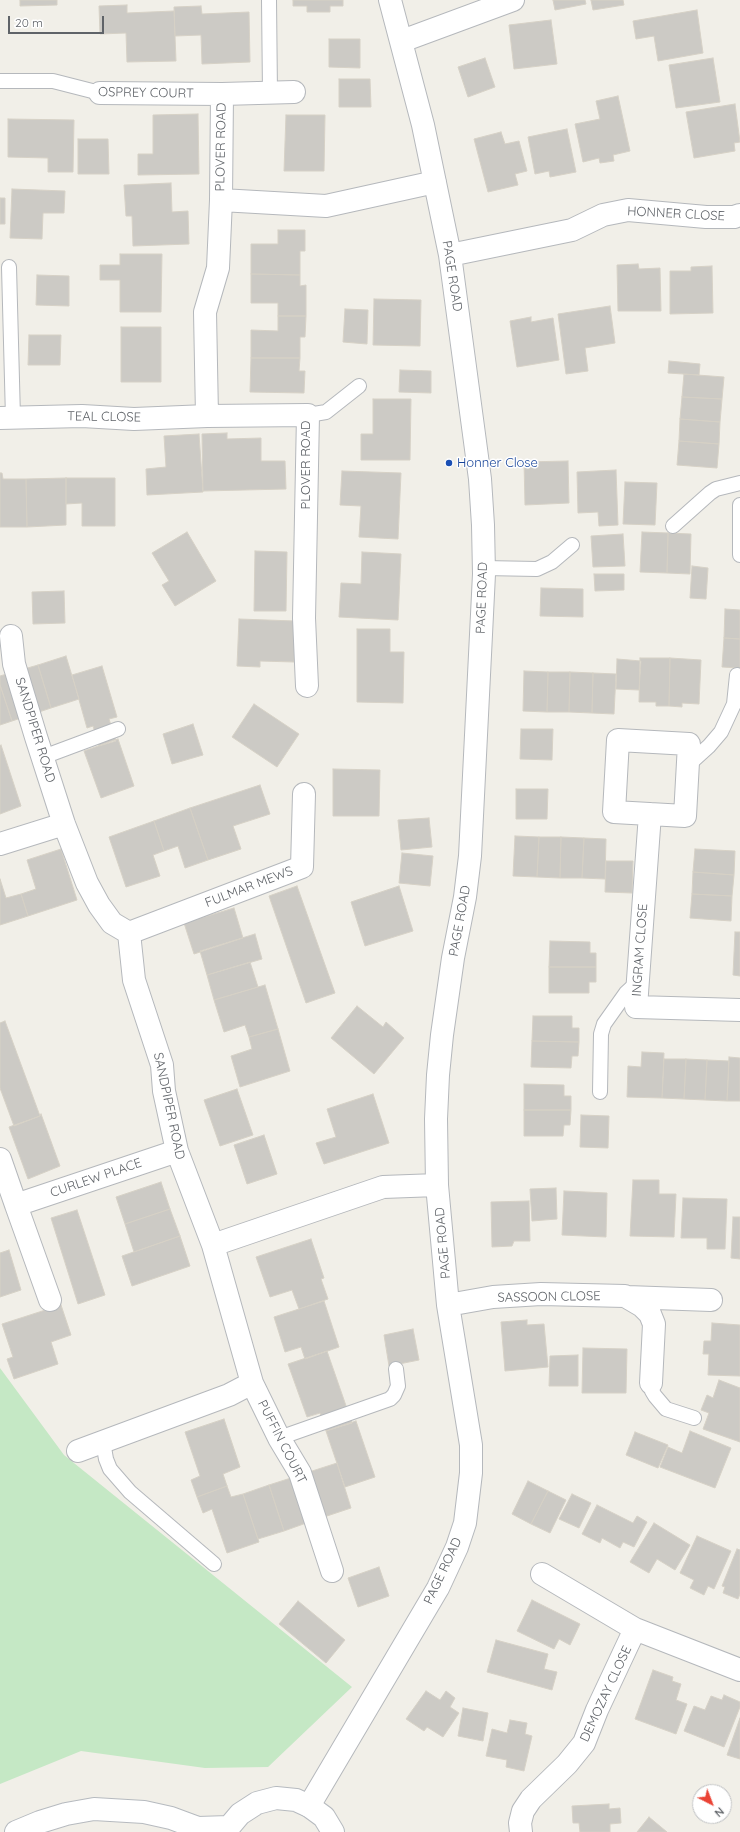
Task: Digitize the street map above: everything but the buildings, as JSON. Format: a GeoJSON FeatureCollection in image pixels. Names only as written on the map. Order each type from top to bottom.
{"type":"FeatureCollection","features":[{"type":"Feature","properties":{"kind":"street","name":"PAGE ROAD"},"geometry":{"type":"LineString","coordinates":[[309,1806],[438,1588],[457,1547],[464,1523],[471,1473],[470,1445],[448,1305],[437,1185],[438,1075],[453,958],[465,898],[470,856],[484,568],[480,479],[450,255],[423,126],[402,41],[390,0]]}},
{"type":"Feature","properties":{"kind":"street"},"geometry":{"type":"LineString","coordinates":[[402,41],[513,0]]}},
{"type":"Feature","properties":{"kind":"street","name":"OSPREY COURT"},"geometry":{"type":"LineString","coordinates":[[100,93],[222,94],[294,92]]}},
{"type":"Feature","properties":{"kind":"street","name":"PLOVER ROAD"},"geometry":{"type":"LineString","coordinates":[[222,94],[221,200],[218,268],[205,312],[207,416],[308,415],[304,618],[307,686]]}},
{"type":"Feature","properties":{"kind":"street","name":"PLOVER ROAD"},"geometry":{"type":"LineString","coordinates":[[221,200],[326,206],[435,182]]}},
{"type":"Feature","properties":{"kind":"street","name":"HONNER CLOSE"},"geometry":{"type":"LineString","coordinates":[[450,255],[572,230],[603,214],[628,210],[706,217],[734,217],[740,215]]}},
{"type":"Feature","properties":{"kind":"street","name":"TEAL CLOSE"},"geometry":{"type":"LineString","coordinates":[[6,418],[82,416],[134,419],[207,416]]}},
{"type":"Feature","properties":{"kind":"street","name":"SANDPIPER ROAD"},"geometry":{"type":"LineString","coordinates":[[11,636],[14,664],[64,824],[88,883],[99,905],[112,923],[128,933],[134,980],[162,1065],[164,1090],[177,1151],[213,1245]]}},
{"type":"Feature","properties":{"kind":"street"},"geometry":{"type":"LineString","coordinates":[[618,740],[689,744],[685,816],[650,814],[614,812],[618,740]]}},
{"type":"Feature","properties":{"kind":"street","name":"FULMAR MEWS"},"geometry":{"type":"LineString","coordinates":[[128,933],[302,867],[304,794]]}},
{"type":"Feature","properties":{"kind":"street","name":"INGRAM CLOSE"},"geometry":{"type":"LineString","coordinates":[[650,814],[636,1006],[740,1010]]}},
{"type":"Feature","properties":{"kind":"street"},"geometry":{"type":"LineString","coordinates":[[0,844],[64,824]]}},
{"type":"Feature","properties":{"kind":"street","name":"CURLEW PLACE"},"geometry":{"type":"LineString","coordinates":[[16,1206],[177,1151]]}},
{"type":"Feature","properties":{"kind":"street"},"geometry":{"type":"LineString","coordinates":[[0,1159],[50,1300]]}},
{"type":"Feature","properties":{"kind":"street"},"geometry":{"type":"LineString","coordinates":[[213,1245],[383,1187],[437,1185]]}},
{"type":"Feature","properties":{"kind":"street","name":"PUFFIN COURT"},"geometry":{"type":"LineString","coordinates":[[213,1245],[252,1383],[279,1438],[300,1473],[332,1571]]}},
{"type":"Feature","properties":{"kind":"street","name":"SASSOON CLOSE"},"geometry":{"type":"LineString","coordinates":[[448,1305],[493,1297],[541,1294],[711,1300]]}},
{"type":"Feature","properties":{"kind":"street","name":"SASSOON CLOSE"},"geometry":{"type":"LineString","coordinates":[[625,1296],[642,1306],[650,1314],[654,1324],[651,1383]]}},
{"type":"Feature","properties":{"kind":"street"},"geometry":{"type":"LineString","coordinates":[[78,1451],[229,1395],[252,1383]]}},
{"type":"Feature","properties":{"kind":"street","name":"DEMOZAY CLOSE"},"geometry":{"type":"LineString","coordinates":[[542,1574],[636,1629],[740,1670]]}},
{"type":"Feature","properties":{"kind":"street","name":"DEMOZAY CLOSE"},"geometry":{"type":"LineString","coordinates":[[521,1832],[520,1823],[522,1811],[531,1799],[567,1764],[584,1743],[597,1710],[636,1629]]}},
{"type":"Feature","properties":{"kind":"street"},"geometry":{"type":"LineString","coordinates":[[16,1832],[40,1822],[66,1814],[94,1809],[144,1812],[171,1818],[198,1828],[228,1829],[240,1814],[257,1803],[276,1798],[296,1800],[309,1806],[324,1817],[333,1832]]}},
{"type":"Feature","properties":{"kind":"lane"},"geometry":{"type":"LineString","coordinates":[[269,0],[270,92]]}},
{"type":"Feature","properties":{"kind":"lane","name":"OSPREY COURT"},"geometry":{"type":"LineString","coordinates":[[0,81],[53,81],[100,93]]}},
{"type":"Feature","properties":{"kind":"lane"},"geometry":{"type":"LineString","coordinates":[[6,418],[9,267]]}},
{"type":"Feature","properties":{"kind":"lane"},"geometry":{"type":"LineString","coordinates":[[308,415],[326,412],[359,386]]}},
{"type":"Feature","properties":{"kind":"lane"},"geometry":{"type":"LineString","coordinates":[[673,526],[710,492],[740,483]]}},
{"type":"Feature","properties":{"kind":"lane"},"geometry":{"type":"LineString","coordinates":[[740,505],[740,555]]}},
{"type":"Feature","properties":{"kind":"lane"},"geometry":{"type":"LineString","coordinates":[[484,568],[537,569],[552,562],[572,545]]}},
{"type":"Feature","properties":{"kind":"lane"},"geometry":{"type":"LineString","coordinates":[[688,765],[709,746],[721,732],[734,704],[737,675]]}},
{"type":"Feature","properties":{"kind":"lane"},"geometry":{"type":"LineString","coordinates":[[43,757],[118,729]]}},
{"type":"Feature","properties":{"kind":"lane"},"geometry":{"type":"LineString","coordinates":[[600,1092],[601,1034],[604,1024],[626,993],[638,982]]}},
{"type":"Feature","properties":{"kind":"lane"},"geometry":{"type":"LineString","coordinates":[[279,1438],[390,1399],[394,1395],[398,1386],[396,1369]]}},
{"type":"Feature","properties":{"kind":"lane"},"geometry":{"type":"LineString","coordinates":[[651,1383],[652,1391],[666,1408],[694,1418]]}},
{"type":"Feature","properties":{"kind":"lane"},"geometry":{"type":"LineString","coordinates":[[103,1442],[106,1459],[110,1469],[130,1492],[214,1564]]}},
{"type":"Feature","properties":{"kind":"green space"},"geometry":{"type":"Polygon","coordinates":[[[0,1368],[64,1455],[352,1687],[268,1767],[205,1768],[81,1751],[0,1784],[0,1368]]]}},
{"type":"Feature","properties":{"kind":"place","name":"Honner Close"},"geometry":{"type":"Point","coordinates":[449,463]}}]}
